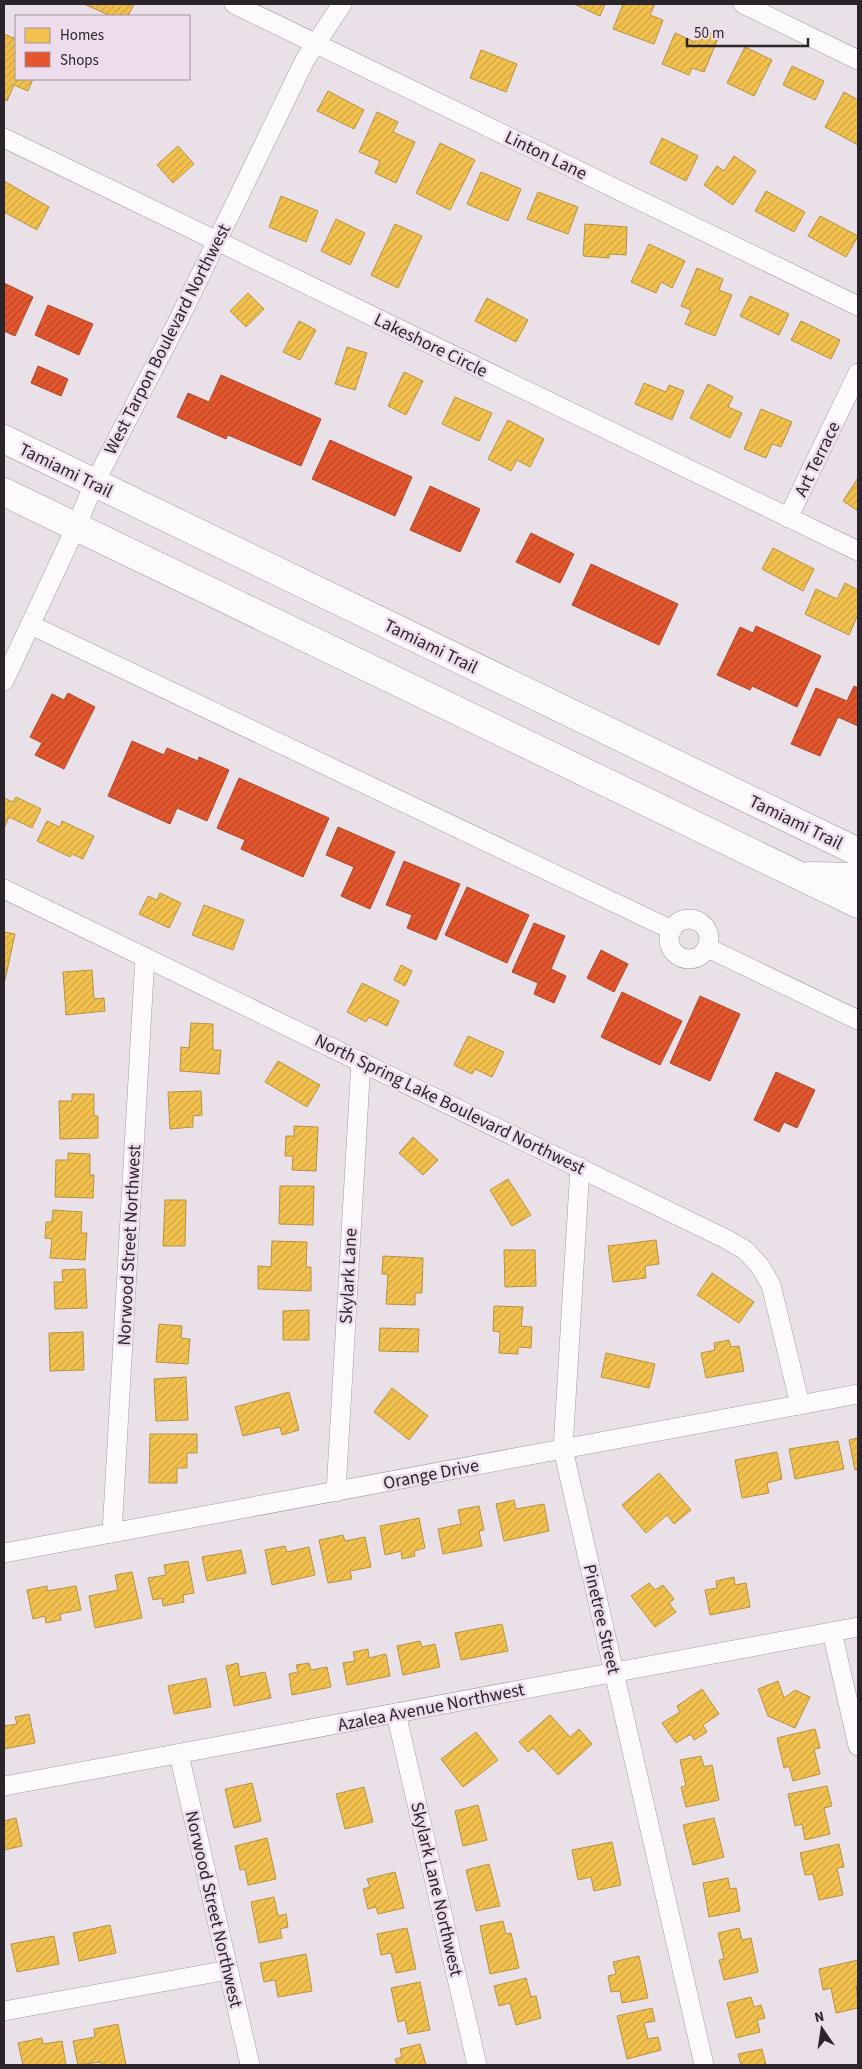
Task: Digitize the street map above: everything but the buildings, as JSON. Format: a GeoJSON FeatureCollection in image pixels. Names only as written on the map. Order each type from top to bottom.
{"type":"FeatureCollection","features":[{"type":"Feature","properties":{"kind":"main road","name":"Tamiami Trail"},"geometry":{"type":"LineString","coordinates":[[4,439],[858,852]]}},
{"type":"Feature","properties":{"kind":"main road"},"geometry":{"type":"LineString","coordinates":[[4,492],[858,904]]}},
{"type":"Feature","properties":{"kind":"main road"},"geometry":{"type":"LineString","coordinates":[[800,876],[858,876]]}},
{"type":"Feature","properties":{"kind":"street","name":"Linton Lane"},"geometry":{"type":"LineString","coordinates":[[234,4],[858,306]]}},
{"type":"Feature","properties":{"kind":"street","name":"West Tarpon Boulevard Northwest"},"geometry":{"type":"LineString","coordinates":[[4,682],[94,484],[177,323],[315,43],[342,4]]}},
{"type":"Feature","properties":{"kind":"street"},"geometry":{"type":"LineString","coordinates":[[743,4],[858,60]]}},
{"type":"Feature","properties":{"kind":"street","name":"Lakeshore Circle"},"geometry":{"type":"LineString","coordinates":[[4,138],[858,552]]}},
{"type":"Feature","properties":{"kind":"street","name":"Art Terrace"},"geometry":{"type":"LineString","coordinates":[[788,518],[858,373]]}},
{"type":"Feature","properties":{"kind":"street"},"geometry":{"type":"LineString","coordinates":[[31,625],[672,930]]}},
{"type":"Feature","properties":{"kind":"street","name":"North Spring Lake Boulevard Northwest"},"geometry":{"type":"LineString","coordinates":[[4,889],[580,1167],[745,1250],[760,1266],[771,1285],[800,1405]]}},
{"type":"Feature","properties":{"kind":"street"},"geometry":{"type":"LineString","coordinates":[[685,920],[698,921],[708,931],[708,948],[702,956],[696,959],[683,959],[677,956],[670,945],[669,938],[672,930],[679,922],[685,920]]}},
{"type":"Feature","properties":{"kind":"street"},"geometry":{"type":"LineString","coordinates":[[708,948],[858,1020]]}},
{"type":"Feature","properties":{"kind":"street","name":"Norwood Street Northwest"},"geometry":{"type":"LineString","coordinates":[[112,1533],[145,957]]}},
{"type":"Feature","properties":{"kind":"street","name":"Skylark Lane"},"geometry":{"type":"LineString","coordinates":[[336,1492],[361,1061]]}},
{"type":"Feature","properties":{"kind":"street","name":"Pinetree Street"},"geometry":{"type":"LineString","coordinates":[[580,1167],[563,1449],[704,2065]]}},
{"type":"Feature","properties":{"kind":"street","name":"Orange Drive"},"geometry":{"type":"LineString","coordinates":[[4,1553],[858,1394]]}},
{"type":"Feature","properties":{"kind":"street","name":"Azalea Avenue Northwest"},"geometry":{"type":"LineString","coordinates":[[4,1786],[858,1627]]}},
{"type":"Feature","properties":{"kind":"street"},"geometry":{"type":"LineString","coordinates":[[832,1632],[858,1746]]}},
{"type":"Feature","properties":{"kind":"street","name":"Skylark Lane Northwest"},"geometry":{"type":"LineString","coordinates":[[396,1713],[477,2065]]}},
{"type":"Feature","properties":{"kind":"street","name":"Norwood Street Northwest"},"geometry":{"type":"LineString","coordinates":[[179,1754],[250,2065]]}},
{"type":"Feature","properties":{"kind":"street"},"geometry":{"type":"LineString","coordinates":[[4,2012],[228,1970]]}}]}
